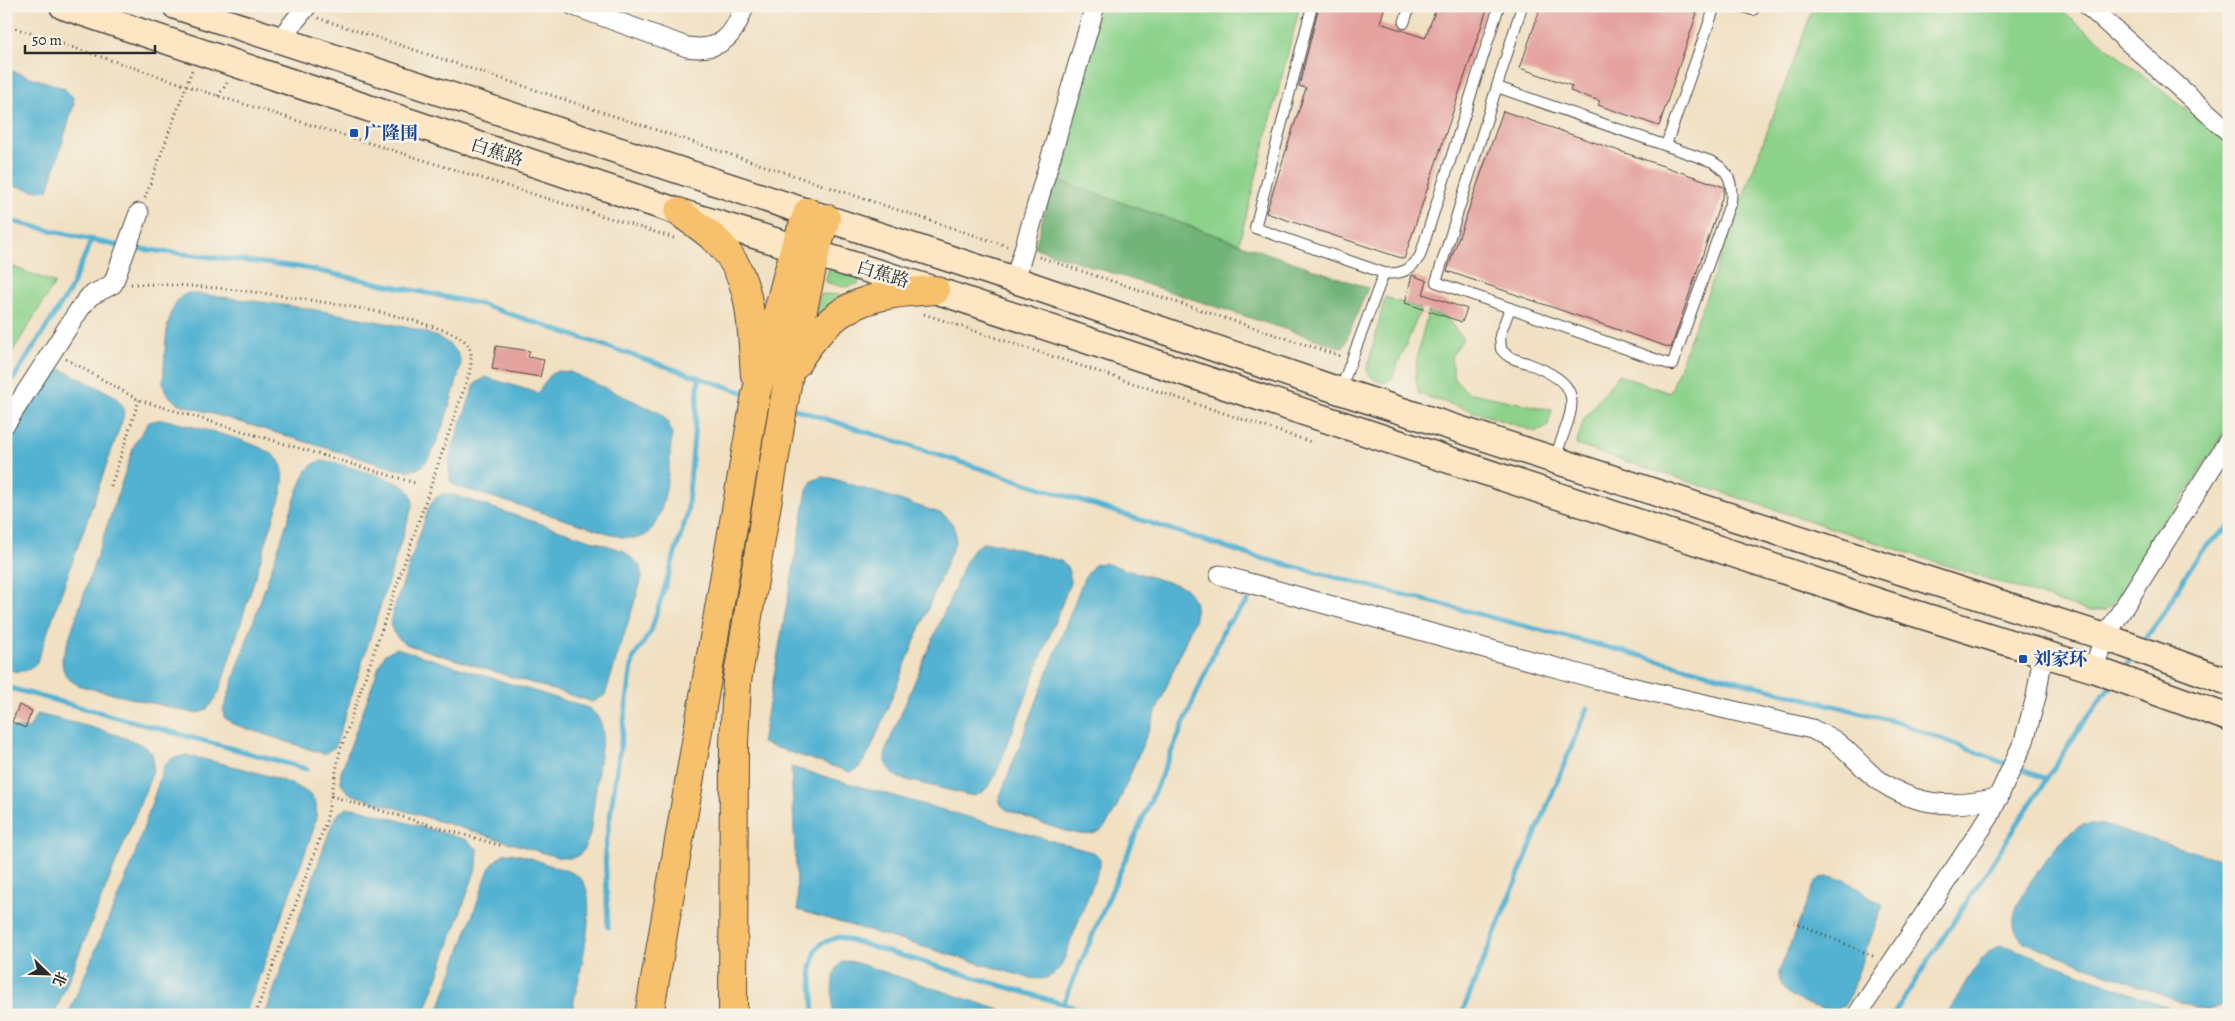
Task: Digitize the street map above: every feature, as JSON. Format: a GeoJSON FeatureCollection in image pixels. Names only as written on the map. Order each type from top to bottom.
{"type":"FeatureCollection","features":[{"type":"Feature","properties":{"kind":"highway"},"geometry":{"type":"LineString","coordinates":[[679,212],[719,243],[738,268],[748,294],[756,394]]}},
{"type":"Feature","properties":{"kind":"highway"},"geometry":{"type":"LineString","coordinates":[[650,1015],[756,394],[817,215]]}},
{"type":"Feature","properties":{"kind":"highway"},"geometry":{"type":"LineString","coordinates":[[733,1015],[734,753],[737,681],[788,379],[805,250]]}},
{"type":"Feature","properties":{"kind":"highway"},"geometry":{"type":"LineString","coordinates":[[788,379],[808,345],[829,322],[860,302],[892,293],[935,290]]}},
{"type":"Feature","properties":{"kind":"main road","name":"白蕉路"},"geometry":{"type":"LineString","coordinates":[[62,6],[198,53],[679,212],[935,290],[1876,601],[2093,669],[2229,718]]}},
{"type":"Feature","properties":{"kind":"main road"},"geometry":{"type":"LineString","coordinates":[[176,6],[1015,280],[1340,391],[2105,637],[2229,682]]}},
{"type":"Feature","properties":{"kind":"street"},"geometry":{"type":"LineString","coordinates":[[574,6],[686,47],[702,49],[716,46],[730,36],[738,23],[744,6]]}},
{"type":"Feature","properties":{"kind":"street"},"geometry":{"type":"LineString","coordinates":[[1015,280],[1095,6]]}},
{"type":"Feature","properties":{"kind":"street"},"geometry":{"type":"LineString","coordinates":[[2088,6],[2229,132]]}},
{"type":"Feature","properties":{"kind":"street"},"geometry":{"type":"LineString","coordinates":[[279,40],[304,10]]}},
{"type":"Feature","properties":{"kind":"street"},"geometry":{"type":"LineString","coordinates":[[6,423],[90,296],[113,284],[140,213]]}},
{"type":"Feature","properties":{"kind":"street"},"geometry":{"type":"LineString","coordinates":[[2093,669],[2105,637],[2229,440]]}},
{"type":"Feature","properties":{"kind":"street"},"geometry":{"type":"LineString","coordinates":[[1220,575],[1597,679],[1812,729],[1834,741],[1872,775],[1893,789],[1919,800],[1946,805],[1973,804],[1999,797]]}},
{"type":"Feature","properties":{"kind":"street"},"geometry":{"type":"LineString","coordinates":[[1857,1015],[1989,817],[2024,741],[2036,697],[2043,654]]}},
{"type":"Feature","properties":{"kind":"lane"},"geometry":{"type":"LineString","coordinates":[[1312,6],[1255,228],[1394,275],[1405,272],[1414,266],[1420,256],[1499,6]]}},
{"type":"Feature","properties":{"kind":"lane"},"geometry":{"type":"LineString","coordinates":[[1404,23],[1410,6]]}},
{"type":"Feature","properties":{"kind":"lane"},"geometry":{"type":"LineString","coordinates":[[1497,87],[1723,168],[1730,177],[1731,201],[1672,365],[1436,282],[1522,6]]}},
{"type":"Feature","properties":{"kind":"lane"},"geometry":{"type":"LineString","coordinates":[[1666,146],[1716,6]]}},
{"type":"Feature","properties":{"kind":"lane"},"geometry":{"type":"LineString","coordinates":[[1741,6],[1753,10]]}},
{"type":"Feature","properties":{"kind":"lane"},"geometry":{"type":"LineString","coordinates":[[1340,391],[1384,273]]}},
{"type":"Feature","properties":{"kind":"lane"},"geometry":{"type":"LineString","coordinates":[[1510,308],[1500,335],[1500,349],[1510,357],[1561,378],[1568,389],[1572,401],[1571,412],[1554,460]]}},
{"type":"Feature","properties":{"kind":"path"},"geometry":{"type":"LineString","coordinates":[[304,10],[1023,252],[1351,360]]}},
{"type":"Feature","properties":{"kind":"path"},"geometry":{"type":"LineString","coordinates":[[6,25],[218,96],[681,240]]}},
{"type":"Feature","properties":{"kind":"path"},"geometry":{"type":"LineString","coordinates":[[140,213],[198,53]]}},
{"type":"Feature","properties":{"kind":"path"},"geometry":{"type":"LineString","coordinates":[[113,284],[172,284],[255,291],[365,309],[411,320],[451,333],[463,340],[471,350],[472,362],[469,374],[340,751],[326,822],[255,1015]]}},
{"type":"Feature","properties":{"kind":"path"},"geometry":{"type":"LineString","coordinates":[[915,311],[1314,443]]}},
{"type":"Feature","properties":{"kind":"path"},"geometry":{"type":"LineString","coordinates":[[53,352],[140,400],[415,483]]}},
{"type":"Feature","properties":{"kind":"path"},"geometry":{"type":"LineString","coordinates":[[111,486],[140,400]]}},
{"type":"Feature","properties":{"kind":"path"},"geometry":{"type":"LineString","coordinates":[[331,796],[502,846]]}},
{"type":"Feature","properties":{"kind":"path"},"geometry":{"type":"LineString","coordinates":[[1794,922],[1873,956]]}},
{"type":"Feature","properties":{"kind":"green space"},"geometry":{"type":"Polygon","coordinates":[[[1100,6],[1300,6],[1239,243],[1053,179],[1100,6]]]}},
{"type":"Feature","properties":{"kind":"green space"},"geometry":{"type":"Polygon","coordinates":[[[1814,6],[2055,6],[2229,144],[2229,425],[2119,598],[2105,611],[2087,611],[1576,445],[1584,419],[1618,375],[1670,393],[1814,6]]]}},
{"type":"Feature","properties":{"kind":"green space"},"geometry":{"type":"Polygon","coordinates":[[[1053,179],[1368,288],[1343,348],[1035,248],[1053,179]]]}},
{"type":"Feature","properties":{"kind":"green space"},"geometry":{"type":"Polygon","coordinates":[[[6,264],[55,283],[6,362],[6,264]]]}},
{"type":"Feature","properties":{"kind":"green space"},"geometry":{"type":"Polygon","coordinates":[[[829,268],[860,278],[858,284],[844,287],[825,282],[829,268]]]}},
{"type":"Feature","properties":{"kind":"green space"},"geometry":{"type":"Polygon","coordinates":[[[821,294],[846,295],[810,329],[821,294]]]}},
{"type":"Feature","properties":{"kind":"green space"},"geometry":{"type":"Polygon","coordinates":[[[1385,297],[1421,309],[1392,378],[1386,383],[1374,380],[1367,370],[1385,297]]]}},
{"type":"Feature","properties":{"kind":"green space"},"geometry":{"type":"Polygon","coordinates":[[[1428,312],[1447,318],[1463,339],[1451,357],[1454,379],[1467,392],[1552,410],[1548,425],[1537,432],[1419,394],[1416,363],[1428,312]]]}},
{"type":"Feature","properties":{"kind":"water"},"geometry":{"type":"Polygon","coordinates":[[[6,69],[64,88],[73,97],[74,104],[48,190],[38,191],[6,184],[6,69]]]}},
{"type":"Feature","properties":{"kind":"water"},"geometry":{"type":"Polygon","coordinates":[[[188,293],[299,307],[393,324],[421,331],[447,343],[457,353],[461,366],[439,437],[426,462],[414,470],[396,469],[180,404],[173,400],[168,395],[163,382],[165,346],[169,319],[174,307],[180,298],[188,293]]]}},
{"type":"Feature","properties":{"kind":"water"},"geometry":{"type":"Polygon","coordinates":[[[61,369],[115,396],[124,408],[123,418],[37,662],[27,670],[15,671],[6,669],[6,442],[49,377],[61,369]]]}},
{"type":"Feature","properties":{"kind":"water"},"geometry":{"type":"Polygon","coordinates":[[[558,371],[570,372],[660,413],[668,422],[672,434],[666,487],[654,526],[644,536],[635,538],[621,537],[456,486],[450,481],[449,464],[451,452],[475,384],[485,377],[538,393],[551,374],[558,371]]]}},
{"type":"Feature","properties":{"kind":"water"},"geometry":{"type":"Polygon","coordinates":[[[166,420],[209,431],[259,447],[279,461],[283,473],[281,495],[219,692],[206,710],[198,713],[80,686],[66,676],[62,664],[62,659],[135,443],[149,422],[166,420]]]}},
{"type":"Feature","properties":{"kind":"water"},"geometry":{"type":"Polygon","coordinates":[[[321,461],[360,470],[401,485],[410,492],[413,504],[335,747],[324,754],[233,724],[224,717],[223,711],[298,490],[304,476],[312,465],[321,461]]]}},
{"type":"Feature","properties":{"kind":"water"},"geometry":{"type":"Polygon","coordinates":[[[821,477],[831,478],[940,513],[951,522],[955,533],[955,542],[870,751],[858,769],[850,772],[762,743],[807,491],[812,481],[821,477]]]}},
{"type":"Feature","properties":{"kind":"water"},"geometry":{"type":"Polygon","coordinates":[[[443,494],[453,495],[624,551],[640,566],[642,578],[605,695],[593,702],[408,645],[395,634],[391,618],[429,507],[436,498],[443,494]]]}},
{"type":"Feature","properties":{"kind":"water"},"geometry":{"type":"Polygon","coordinates":[[[983,543],[995,543],[1061,561],[1066,565],[1070,576],[1070,583],[995,776],[983,792],[973,796],[899,778],[887,766],[885,754],[966,561],[973,549],[983,543]]]}},
{"type":"Feature","properties":{"kind":"water"},"geometry":{"type":"Polygon","coordinates":[[[1104,563],[1184,587],[1194,601],[1195,618],[1116,809],[1103,829],[1088,835],[1066,831],[1007,810],[1001,805],[999,799],[1084,578],[1095,564],[1104,563]]]}},
{"type":"Feature","properties":{"kind":"water"},"geometry":{"type":"Polygon","coordinates":[[[396,648],[588,708],[597,716],[603,732],[590,834],[580,854],[571,858],[557,857],[353,795],[344,788],[340,778],[342,769],[380,664],[385,654],[396,648]]]}},
{"type":"Feature","properties":{"kind":"water"},"geometry":{"type":"Polygon","coordinates":[[[37,714],[98,729],[132,740],[151,752],[153,766],[152,774],[54,1015],[6,1015],[6,731],[8,727],[29,729],[37,714]]]}},
{"type":"Feature","properties":{"kind":"water"},"geometry":{"type":"Polygon","coordinates":[[[186,755],[273,777],[304,791],[313,798],[316,806],[313,831],[245,1015],[68,1015],[131,866],[164,766],[171,759],[186,755]]]}},
{"type":"Feature","properties":{"kind":"water"},"geometry":{"type":"Polygon","coordinates":[[[791,767],[1095,853],[1100,859],[1100,866],[1061,966],[1054,974],[1047,978],[1029,978],[798,910],[791,767]]]}},
{"type":"Feature","properties":{"kind":"water"},"geometry":{"type":"Polygon","coordinates":[[[347,808],[356,808],[467,840],[478,850],[477,866],[424,1015],[265,1015],[332,824],[339,813],[347,808]]]}},
{"type":"Feature","properties":{"kind":"water"},"geometry":{"type":"Polygon","coordinates":[[[2081,825],[2103,825],[2229,862],[2229,1000],[2225,1004],[2214,1009],[2196,1008],[2024,942],[2019,937],[2015,929],[2014,918],[2016,909],[2030,882],[2051,853],[2072,831],[2081,825]]]}},
{"type":"Feature","properties":{"kind":"water"},"geometry":{"type":"Polygon","coordinates":[[[505,853],[522,855],[570,872],[581,879],[587,889],[589,905],[588,923],[582,965],[571,1015],[437,1015],[489,869],[505,853]]]}},
{"type":"Feature","properties":{"kind":"water"},"geometry":{"type":"Polygon","coordinates":[[[1829,877],[1845,880],[1883,905],[1847,1002],[1837,1011],[1819,1008],[1799,1001],[1784,989],[1780,981],[1779,972],[1814,885],[1820,878],[1829,877]]]}},
{"type":"Feature","properties":{"kind":"water"},"geometry":{"type":"Polygon","coordinates":[[[2002,945],[2188,1015],[1947,1015],[1978,964],[1994,948],[2002,945]]]}},
{"type":"Feature","properties":{"kind":"water"},"geometry":{"type":"Polygon","coordinates":[[[844,961],[854,962],[1015,1015],[833,1015],[833,978],[839,965],[844,961]]]}},
{"type":"Feature","properties":{"kind":"building"},"geometry":{"type":"Polygon","coordinates":[[[1319,6],[1385,6],[1380,23],[1425,38],[1437,6],[1488,6],[1404,259],[1266,213],[1306,88],[1299,86],[1319,6]]]}},
{"type":"Feature","properties":{"kind":"building"},"geometry":{"type":"Polygon","coordinates":[[[1541,6],[1678,6],[1697,13],[1659,126],[1598,105],[1600,101],[1570,91],[1572,86],[1520,68],[1541,6]]]}},
{"type":"Feature","properties":{"kind":"building"},"geometry":{"type":"Polygon","coordinates":[[[1503,111],[1724,187],[1724,192],[1671,348],[1447,271],[1503,111]]]}},
{"type":"Feature","properties":{"kind":"building"},"geometry":{"type":"Polygon","coordinates":[[[1412,275],[1427,281],[1423,294],[1467,309],[1462,322],[1405,303],[1412,275]]]}},
{"type":"Feature","properties":{"kind":"building"},"geometry":{"type":"Polygon","coordinates":[[[496,346],[530,351],[528,357],[544,360],[540,377],[492,369],[496,346]]]}},
{"type":"Feature","properties":{"kind":"building"},"geometry":{"type":"Polygon","coordinates":[[[19,705],[32,711],[25,728],[12,722],[19,705]]]}},
{"type":"Feature","properties":{"kind":"waterway"},"geometry":{"type":"LineString","coordinates":[[6,220],[123,247]]}},
{"type":"Feature","properties":{"kind":"waterway"},"geometry":{"type":"LineString","coordinates":[[6,390],[69,292],[92,239]]}},
{"type":"Feature","properties":{"kind":"waterway"},"geometry":{"type":"LineString","coordinates":[[131,248],[299,267],[480,304],[748,394]]}},
{"type":"Feature","properties":{"kind":"waterway"},"geometry":{"type":"LineString","coordinates":[[608,927],[605,851],[633,659],[651,631],[687,515],[699,378]]}},
{"type":"Feature","properties":{"kind":"waterway"},"geometry":{"type":"LineString","coordinates":[[792,408],[1253,556],[1897,722],[2009,765]]}},
{"type":"Feature","properties":{"kind":"waterway"},"geometry":{"type":"LineString","coordinates":[[2142,643],[2161,618],[2199,555],[2229,528]]}},
{"type":"Feature","properties":{"kind":"waterway"},"geometry":{"type":"LineString","coordinates":[[1063,1004],[1226,625],[1248,601]]}},
{"type":"Feature","properties":{"kind":"waterway"},"geometry":{"type":"LineString","coordinates":[[2122,671],[2133,656]]}},
{"type":"Feature","properties":{"kind":"waterway"},"geometry":{"type":"LineString","coordinates":[[1893,1015],[2083,723],[2112,684]]}},
{"type":"Feature","properties":{"kind":"waterway"},"geometry":{"type":"LineString","coordinates":[[6,687],[307,769]]}},
{"type":"Feature","properties":{"kind":"waterway"},"geometry":{"type":"LineString","coordinates":[[1461,1015],[1587,709]]}},
{"type":"Feature","properties":{"kind":"waterway"},"geometry":{"type":"LineString","coordinates":[[2017,768],[2047,779]]}},
{"type":"Feature","properties":{"kind":"waterway"},"geometry":{"type":"LineString","coordinates":[[814,1015],[811,968],[816,949],[822,943],[839,937],[1100,1015]]}},
{"type":"Feature","properties":{"kind":"place","name":"广隆围"},"geometry":{"type":"Point","coordinates":[354,133]}},
{"type":"Feature","properties":{"kind":"place","name":"刘家环"},"geometry":{"type":"Point","coordinates":[2023,659]}}]}
